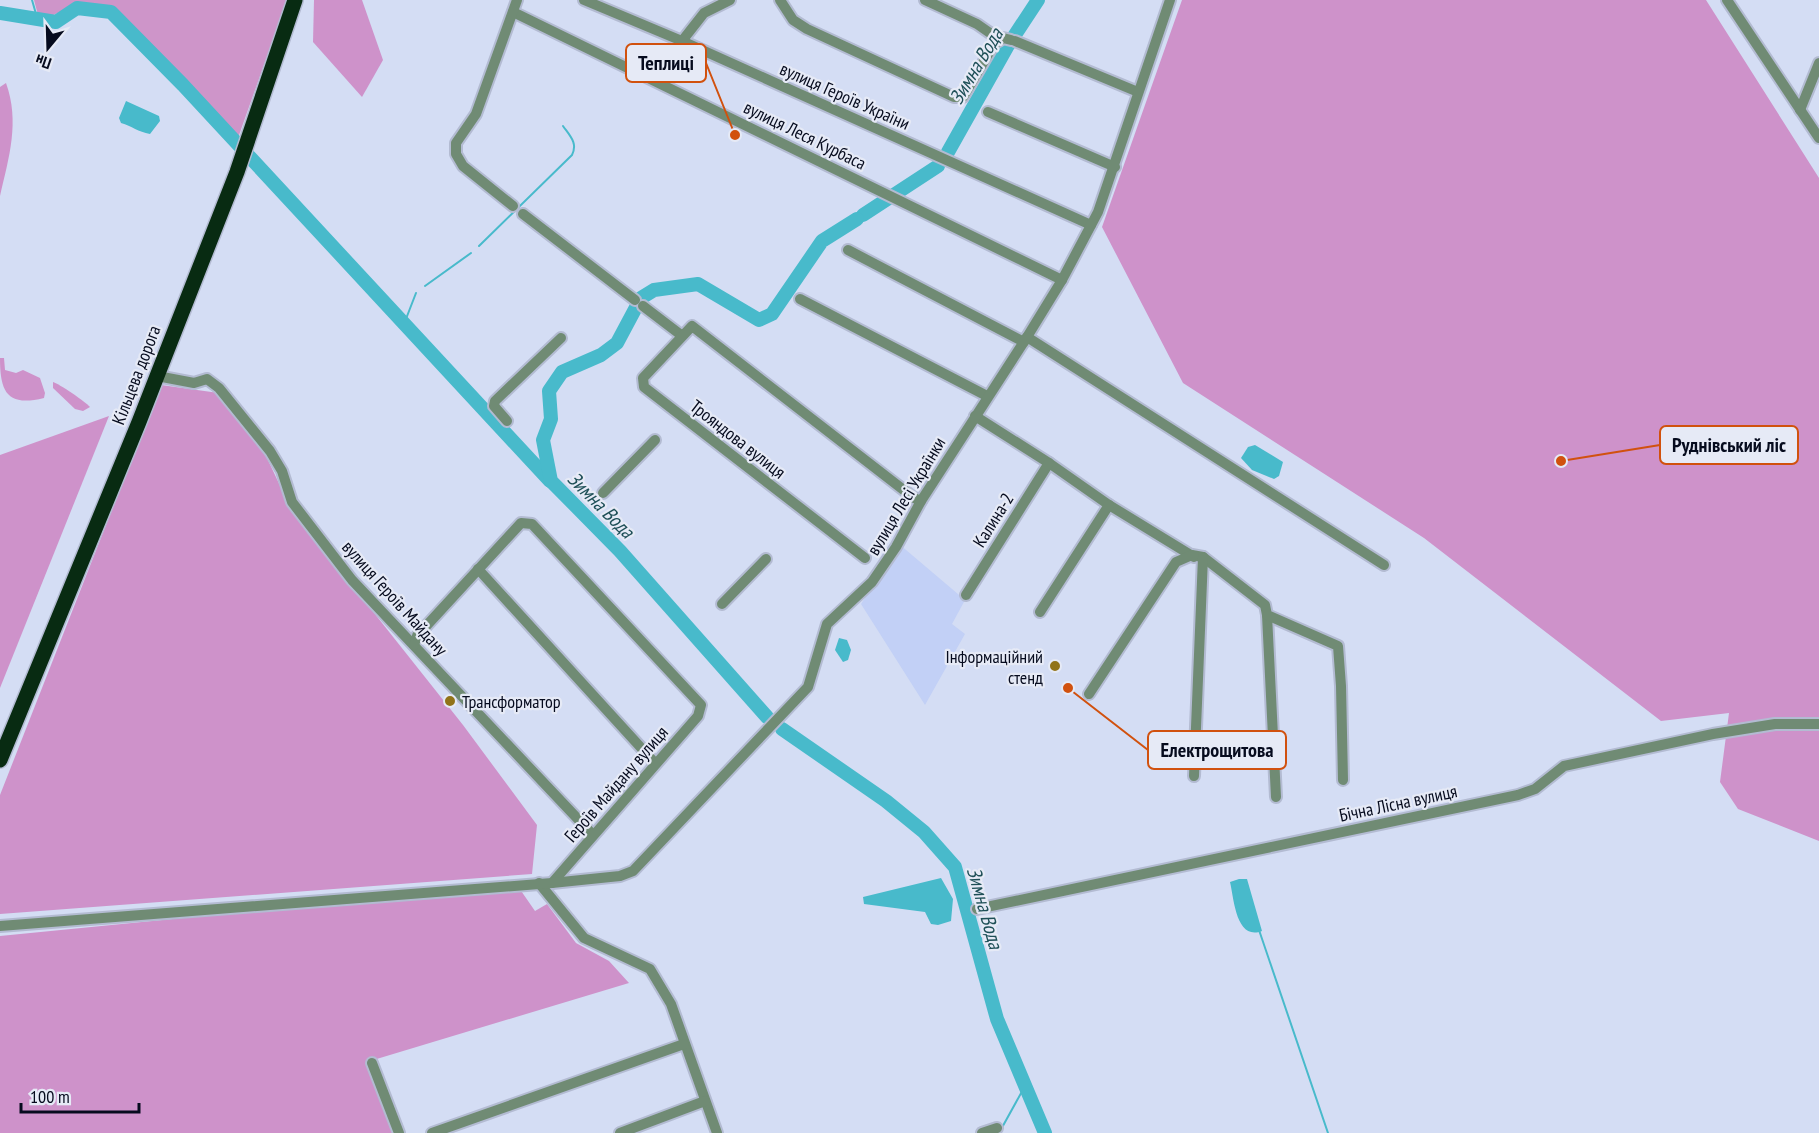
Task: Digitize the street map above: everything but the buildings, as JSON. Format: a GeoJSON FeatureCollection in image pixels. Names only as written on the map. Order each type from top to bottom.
{"type":"FeatureCollection","features":[{"type":"Feature","properties":{"kind":"highway","name":"Кільцева дорога"},"geometry":{"type":"LineString","coordinates":[[0,760],[157,376],[237,172],[295,0]]}},
{"type":"Feature","properties":{"kind":"street","name":"вулиця Героїв України"},"geometry":{"type":"LineString","coordinates":[[584,0],[682,41],[1091,225]]}},
{"type":"Feature","properties":{"kind":"street"},"geometry":{"type":"LineString","coordinates":[[682,41],[704,13],[730,0]]}},
{"type":"Feature","properties":{"kind":"street"},"geometry":{"type":"LineString","coordinates":[[794,0],[783,5],[793,20],[807,29],[954,98],[963,97],[994,44],[1000,40]]}},
{"type":"Feature","properties":{"kind":"street"},"geometry":{"type":"LineString","coordinates":[[925,0],[977,24],[1000,40],[1013,41],[1138,92]]}},
{"type":"Feature","properties":{"kind":"street","name":"вулиця Лесі Українки"},"geometry":{"type":"LineString","coordinates":[[0,926],[552,883],[620,876],[633,872],[808,687],[827,624],[872,582],[896,547],[921,501],[987,396],[1026,340],[1062,280],[1091,225],[1115,166],[1170,0]]}},
{"type":"Feature","properties":{"kind":"street"},"geometry":{"type":"LineString","coordinates":[[1727,0],[1819,138]]}},
{"type":"Feature","properties":{"kind":"street"},"geometry":{"type":"LineString","coordinates":[[513,206],[463,166],[456,154],[456,143],[476,114],[515,3]]}},
{"type":"Feature","properties":{"kind":"street","name":"вулиця Леся Курбаса"},"geometry":{"type":"LineString","coordinates":[[515,3],[891,196],[1062,280]]}},
{"type":"Feature","properties":{"kind":"street"},"geometry":{"type":"LineString","coordinates":[[1800,110],[1819,63]]}},
{"type":"Feature","properties":{"kind":"street"},"geometry":{"type":"LineString","coordinates":[[988,112],[1115,166]]}},
{"type":"Feature","properties":{"kind":"street"},"geometry":{"type":"LineString","coordinates":[[523,214],[681,335],[692,326],[914,498],[921,501]]}},
{"type":"Feature","properties":{"kind":"street"},"geometry":{"type":"LineString","coordinates":[[848,250],[1026,340],[1384,565]]}},
{"type":"Feature","properties":{"kind":"street"},"geometry":{"type":"LineString","coordinates":[[800,298],[987,396]]}},
{"type":"Feature","properties":{"kind":"street","name":"Трояндова вулиця"},"geometry":{"type":"LineString","coordinates":[[681,335],[643,378],[644,387],[865,558]]}},
{"type":"Feature","properties":{"kind":"street"},"geometry":{"type":"LineString","coordinates":[[507,421],[494,406],[495,401],[561,338]]}},
{"type":"Feature","properties":{"kind":"street","name":"вулиця Героїв Майдану"},"geometry":{"type":"LineString","coordinates":[[157,376],[194,383],[207,380],[219,387],[270,451],[282,471],[292,502],[352,580],[593,835]]}},
{"type":"Feature","properties":{"kind":"street"},"geometry":{"type":"LineString","coordinates":[[975,416],[1109,505],[1200,559],[1265,605],[1276,797]]}},
{"type":"Feature","properties":{"kind":"street"},"geometry":{"type":"LineString","coordinates":[[603,493],[655,440]]}},
{"type":"Feature","properties":{"kind":"street","name":"Калина-2"},"geometry":{"type":"LineString","coordinates":[[966,595],[1049,463]]}},
{"type":"Feature","properties":{"kind":"street"},"geometry":{"type":"LineString","coordinates":[[1040,612],[1109,505]]}},
{"type":"Feature","properties":{"kind":"street","name":"Героїв Майдану вулиця"},"geometry":{"type":"LineString","coordinates":[[478,569],[521,523],[532,524],[701,705],[698,716],[552,883]]}},
{"type":"Feature","properties":{"kind":"street"},"geometry":{"type":"LineString","coordinates":[[722,604],[766,559]]}},
{"type":"Feature","properties":{"kind":"street"},"geometry":{"type":"LineString","coordinates":[[1089,694],[1176,561],[1200,559]]}},
{"type":"Feature","properties":{"kind":"street"},"geometry":{"type":"LineString","coordinates":[[1194,776],[1200,559]]}},
{"type":"Feature","properties":{"kind":"street"},"geometry":{"type":"LineString","coordinates":[[414,645],[417,636],[478,569],[655,763]]}},
{"type":"Feature","properties":{"kind":"street"},"geometry":{"type":"LineString","coordinates":[[1267,615],[1338,646],[1343,780]]}},
{"type":"Feature","properties":{"kind":"street","name":"Бічна Лісна вулиця"},"geometry":{"type":"LineString","coordinates":[[977,909],[1518,795],[1535,789],[1564,766],[1713,734],[1775,724],[1819,724]]}},
{"type":"Feature","properties":{"kind":"street"},"geometry":{"type":"LineString","coordinates":[[539,883],[584,938],[650,969],[671,1004],[717,1133]]}},
{"type":"Feature","properties":{"kind":"street"},"geometry":{"type":"LineString","coordinates":[[432,1133],[684,1044]]}},
{"type":"Feature","properties":{"kind":"street"},"geometry":{"type":"LineString","coordinates":[[372,1063],[399,1133]]}},
{"type":"Feature","properties":{"kind":"street"},"geometry":{"type":"LineString","coordinates":[[620,1133],[705,1101]]}},
{"type":"Feature","properties":{"kind":"street"},"geometry":{"type":"LineString","coordinates":[[982,1133],[997,1128]]}},
{"type":"Feature","properties":{"kind":"shaded area"},"geometry":{"type":"Polygon","coordinates":[[[34,0],[287,0],[238,138],[114,9],[79,3],[49,17],[38,15],[34,0]]]}},
{"type":"Feature","properties":{"kind":"shaded area"},"geometry":{"type":"Polygon","coordinates":[[[314,0],[362,0],[383,60],[362,97],[313,42],[314,0]]]}},
{"type":"Feature","properties":{"kind":"shaded area"},"geometry":{"type":"Polygon","coordinates":[[[1182,0],[1706,0],[1819,178],[1819,841],[1738,809],[1720,782],[1729,713],[1661,721],[1424,538],[1183,383],[1102,227],[1182,0]]]}},
{"type":"Feature","properties":{"kind":"shaded area"},"geometry":{"type":"Polygon","coordinates":[[[6,83],[13,126],[10,153],[0,196],[0,87],[6,83]]]}},
{"type":"Feature","properties":{"kind":"shaded area"},"geometry":{"type":"Polygon","coordinates":[[[126,101],[159,116],[160,121],[150,134],[121,123],[119,118],[126,101]]]}},
{"type":"Feature","properties":{"kind":"shaded area"},"geometry":{"type":"Polygon","coordinates":[[[0,358],[4,358],[5,370],[16,373],[23,370],[40,378],[45,393],[44,398],[22,400],[8,394],[2,380],[0,358]]]}},
{"type":"Feature","properties":{"kind":"shaded area"},"geometry":{"type":"Polygon","coordinates":[[[53,382],[90,407],[83,411],[75,409],[53,388],[53,382]]]}},
{"type":"Feature","properties":{"kind":"shaded area"},"geometry":{"type":"Polygon","coordinates":[[[161,385],[226,394],[260,443],[290,507],[463,725],[537,825],[532,874],[0,914],[0,795],[161,385]]]}},
{"type":"Feature","properties":{"kind":"shaded area"},"geometry":{"type":"Polygon","coordinates":[[[109,416],[0,688],[0,455],[109,416]]]}},
{"type":"Feature","properties":{"kind":"shaded area"},"geometry":{"type":"Polygon","coordinates":[[[1255,445],[1283,462],[1279,476],[1274,479],[1252,470],[1241,458],[1248,447],[1255,445]]]}},
{"type":"Feature","properties":{"kind":"shaded area"},"geometry":{"type":"Polygon","coordinates":[[[899,544],[965,600],[952,624],[965,634],[925,705],[861,604],[899,544]]]}},
{"type":"Feature","properties":{"kind":"shaded area"},"geometry":{"type":"Polygon","coordinates":[[[839,638],[847,640],[851,650],[848,660],[843,662],[835,650],[839,638]]]}},
{"type":"Feature","properties":{"kind":"shaded area"},"geometry":{"type":"Polygon","coordinates":[[[941,878],[953,899],[951,921],[938,925],[931,924],[925,912],[864,904],[863,897],[941,878]]]}},
{"type":"Feature","properties":{"kind":"shaded area"},"geometry":{"type":"Polygon","coordinates":[[[1247,879],[1262,931],[1247,930],[1238,917],[1230,882],[1247,879]]]}},
{"type":"Feature","properties":{"kind":"shaded area"},"geometry":{"type":"Polygon","coordinates":[[[517,885],[535,911],[547,904],[576,943],[609,961],[629,983],[370,1061],[397,1133],[0,1133],[0,936],[517,885]]]}},
{"type":"Feature","properties":{"kind":"waterway"},"geometry":{"type":"LineString","coordinates":[[32,0],[38,21]]}},
{"type":"Feature","properties":{"kind":"waterway","name":"Зимна Вода"},"geometry":{"type":"LineString","coordinates":[[948,152],[1007,47],[1038,0]]}},
{"type":"Feature","properties":{"kind":"waterway"},"geometry":{"type":"LineString","coordinates":[[0,13],[56,22],[77,8],[111,12],[183,85],[550,481]]}},
{"type":"Feature","properties":{"kind":"waterway"},"geometry":{"type":"LineString","coordinates":[[479,246],[572,155],[574,143],[563,126]]}},
{"type":"Feature","properties":{"kind":"waterway","name":"Зимна Вода"},"geometry":{"type":"LineString","coordinates":[[863,215],[938,166]]}},
{"type":"Feature","properties":{"kind":"waterway","name":"Зимна Вода"},"geometry":{"type":"LineString","coordinates":[[767,717],[620,551],[551,481],[543,440],[551,419],[549,391],[562,372],[601,355],[617,343],[641,298],[654,290],[698,284],[759,320],[772,314],[822,241],[857,219]]}},
{"type":"Feature","properties":{"kind":"waterway"},"geometry":{"type":"LineString","coordinates":[[425,286],[471,253]]}},
{"type":"Feature","properties":{"kind":"waterway"},"geometry":{"type":"LineString","coordinates":[[404,324],[416,293]]}},
{"type":"Feature","properties":{"kind":"waterway","name":"Зимна Вода"},"geometry":{"type":"LineString","coordinates":[[782,729],[886,801],[924,832],[955,867],[997,1019],[1045,1133]]}},
{"type":"Feature","properties":{"kind":"waterway"},"geometry":{"type":"LineString","coordinates":[[1259,930],[1328,1133]]}},
{"type":"Feature","properties":{"kind":"waterway"},"geometry":{"type":"LineString","coordinates":[[999,1133],[1025,1086]]}},
{"type":"Feature","properties":{"kind":"place","name":"Теплиці"},"geometry":{"type":"Point","coordinates":[735,135]}},
{"type":"Feature","properties":{"kind":"place","name":"Руднівський ліс"},"geometry":{"type":"Point","coordinates":[1561,461]}},
{"type":"Feature","properties":{"kind":"place","name":"Інформаційний стенд"},"geometry":{"type":"Point","coordinates":[1055,666]}},
{"type":"Feature","properties":{"kind":"place","name":"Електрощитова"},"geometry":{"type":"Point","coordinates":[1068,688]}},
{"type":"Feature","properties":{"kind":"place","name":"Трансформатор"},"geometry":{"type":"Point","coordinates":[450,701]}}]}
